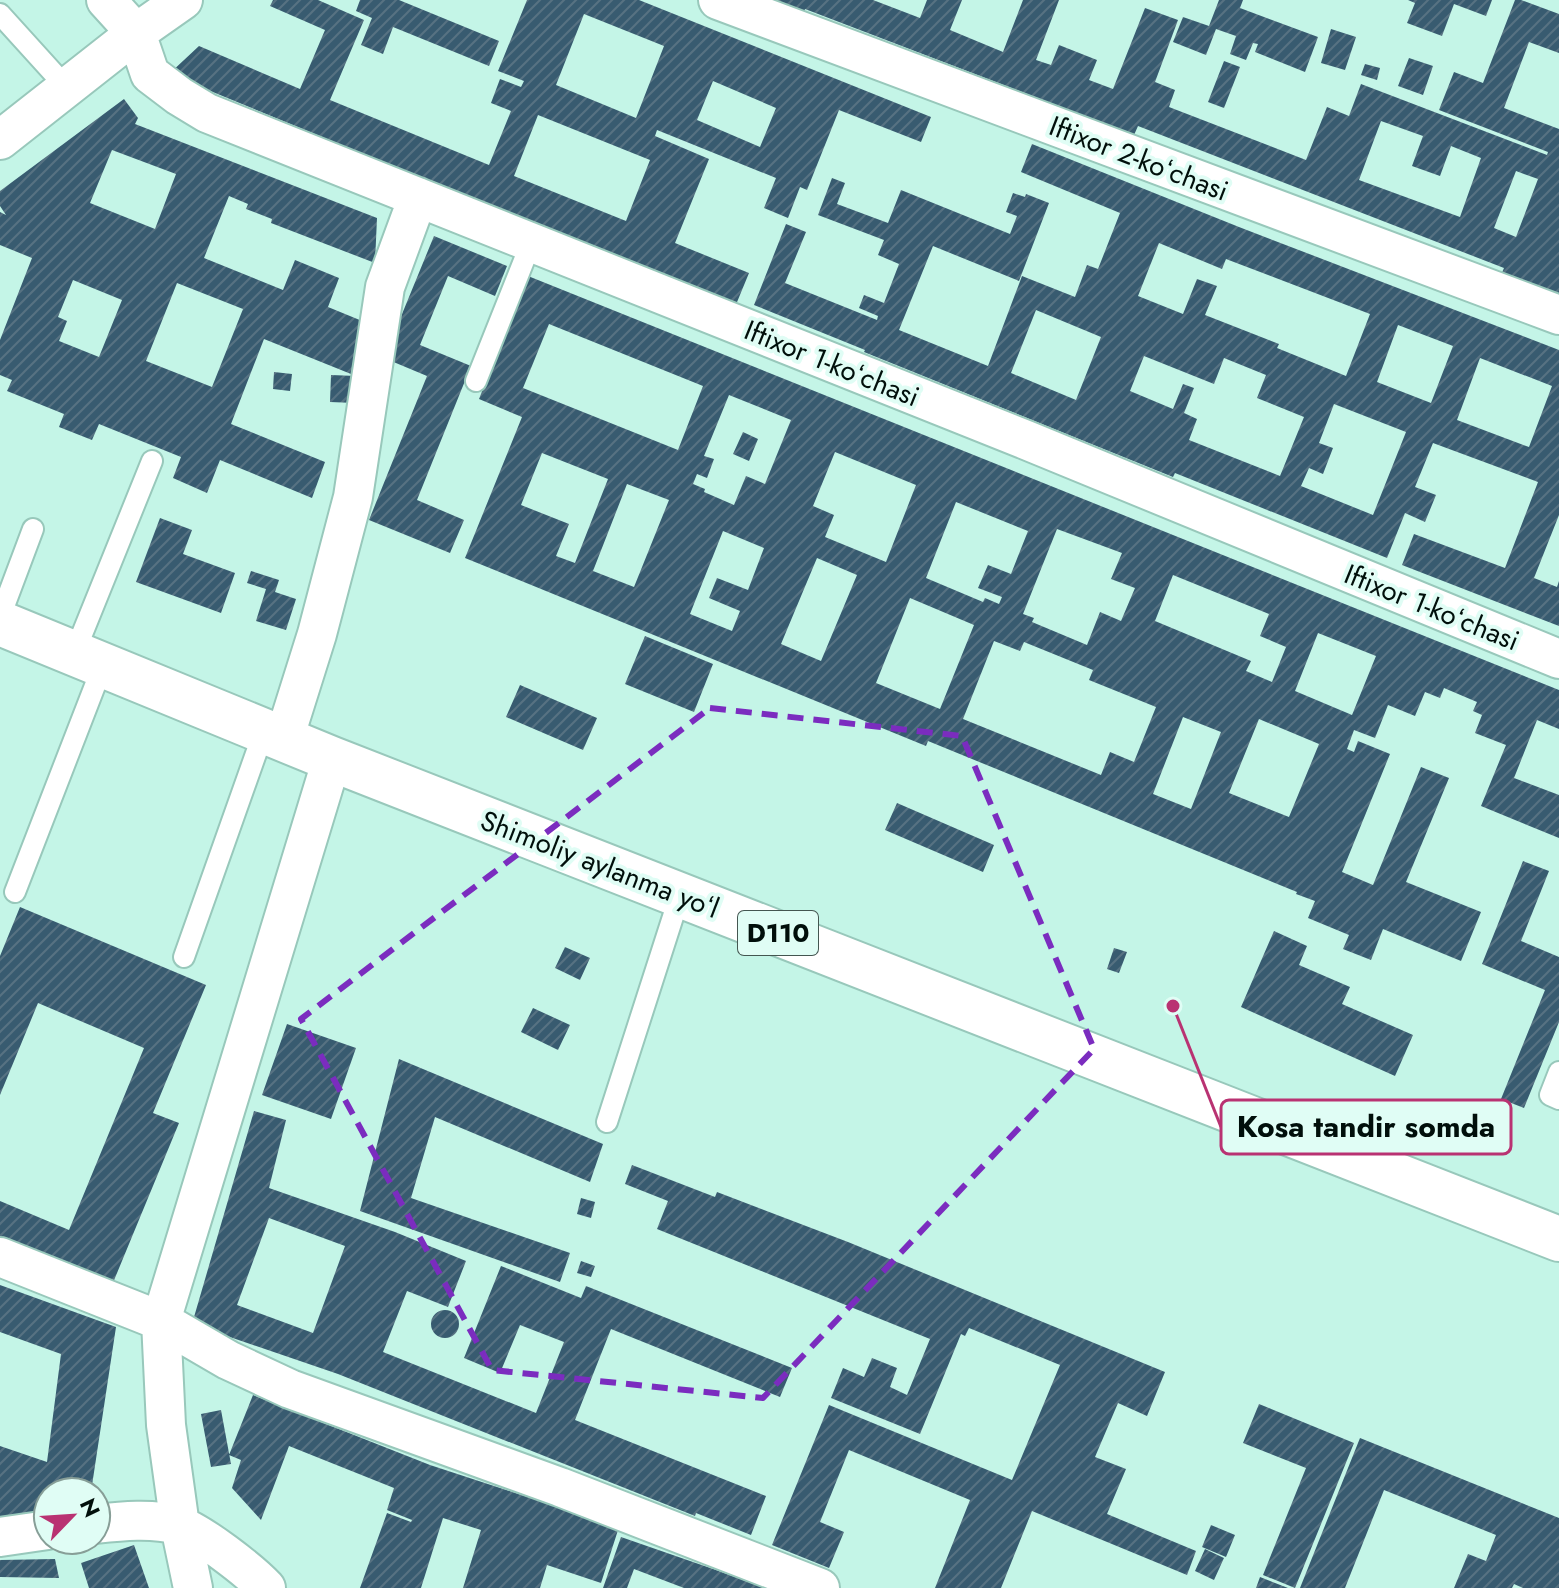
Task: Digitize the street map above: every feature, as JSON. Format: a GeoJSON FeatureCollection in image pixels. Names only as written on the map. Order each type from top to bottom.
{"type":"FeatureCollection","features":[{"type":"Feature","properties":{"kind":"main road","name":"Shimoliy aylanma yoʻl"},"geometry":{"type":"LineString","coordinates":[[0,620],[332,759],[1559,1239]]}},
{"type":"Feature","properties":{"kind":"street"},"geometry":{"type":"LineString","coordinates":[[106,0],[136,33]]}},
{"type":"Feature","properties":{"kind":"street"},"geometry":{"type":"LineString","coordinates":[[0,140],[183,0]]}},
{"type":"Feature","properties":{"kind":"street","name":"Iftixor 2-koʻchasi"},"geometry":{"type":"LineString","coordinates":[[718,0],[1559,315]]}},
{"type":"Feature","properties":{"kind":"street","name":"Iftixor 1-koʻchasi"},"geometry":{"type":"LineString","coordinates":[[136,33],[150,74],[207,113],[1040,445],[1559,659]]}},
{"type":"Feature","properties":{"kind":"street"},"geometry":{"type":"LineString","coordinates":[[274,735],[317,634],[353,497],[385,287],[418,197]]}},
{"type":"Feature","properties":{"kind":"street"},"geometry":{"type":"LineString","coordinates":[[193,1588],[180,1526],[166,1425],[161,1321],[332,759]]}},
{"type":"Feature","properties":{"kind":"street"},"geometry":{"type":"LineString","coordinates":[[0,1257],[161,1321],[228,1360],[290,1389],[560,1487],[820,1588]]}},
{"type":"Feature","properties":{"kind":"street"},"geometry":{"type":"LineString","coordinates":[[112,1522],[132,1520],[180,1526],[226,1554],[266,1588]]}},
{"type":"Feature","properties":{"kind":"street"},"geometry":{"type":"LineString","coordinates":[[0,1537],[32,1532]]}},
{"type":"Feature","properties":{"kind":"lane"},"geometry":{"type":"LineString","coordinates":[[0,14],[67,88]]}},
{"type":"Feature","properties":{"kind":"lane"},"geometry":{"type":"LineString","coordinates":[[476,381],[531,243]]}},
{"type":"Feature","properties":{"kind":"lane"},"geometry":{"type":"LineString","coordinates":[[15,892],[152,461]]}},
{"type":"Feature","properties":{"kind":"lane"},"geometry":{"type":"LineString","coordinates":[[0,620],[33,529]]}},
{"type":"Feature","properties":{"kind":"lane"},"geometry":{"type":"LineString","coordinates":[[184,957],[274,735]]}},
{"type":"Feature","properties":{"kind":"lane"},"geometry":{"type":"LineString","coordinates":[[607,1122],[680,895]]}},
{"type":"Feature","properties":{"kind":"lane"},"geometry":{"type":"LineString","coordinates":[[1559,1072],[1550,1095],[1559,1099]]}},
{"type":"Feature","properties":{"kind":"highlighted area"},"geometry":{"type":"Polygon","coordinates":[[[710,708],[962,736],[1094,1049],[763,1398],[492,1370],[301,1019],[710,708]]]}},
{"type":"Feature","properties":{"kind":"building"},"geometry":{"type":"Polygon","coordinates":[[[273,0],[318,0],[364,20],[330,100],[489,165],[511,111],[491,103],[500,79],[521,87],[524,81],[498,71],[527,0],[639,0],[931,117],[921,142],[839,110],[807,190],[800,187],[788,218],[764,208],[776,178],[657,130],[655,136],[709,159],[675,243],[749,273],[735,307],[169,74],[199,46],[300,89],[325,30],[270,6],[273,0]],[[584,14],[556,85],[636,118],[664,46],[584,14]],[[713,81],[697,120],[760,147],[776,108],[713,81]],[[538,115],[514,176],[626,221],[650,160],[538,115]]]}},
{"type":"Feature","properties":{"kind":"building"},"geometry":{"type":"Polygon","coordinates":[[[360,0],[399,0],[499,41],[489,66],[393,27],[383,54],[361,45],[372,18],[356,11],[360,0]]]}},
{"type":"Feature","properties":{"kind":"building"},"geometry":{"type":"Polygon","coordinates":[[[764,0],[873,0],[920,18],[927,0],[962,0],[950,30],[1003,52],[1023,0],[1059,0],[1036,60],[1051,65],[1059,45],[1097,60],[1089,80],[1113,89],[1145,8],[1178,20],[1155,82],[1175,90],[1169,107],[1306,160],[1327,107],[1349,116],[1361,84],[1547,155],[1548,152],[1439,110],[1454,72],[1483,83],[1515,0],[1559,14],[1559,53],[1529,42],[1504,108],[1559,129],[1559,297],[1501,275],[1504,268],[1138,126],[1134,135],[805,9],[803,15],[764,0]],[[1381,121],[1359,180],[1460,217],[1481,158],[1451,146],[1440,176],[1412,166],[1423,136],[1381,121]],[[1516,171],[1494,228],[1516,237],[1538,179],[1516,171]]]}},
{"type":"Feature","properties":{"kind":"building"},"geometry":{"type":"Polygon","coordinates":[[[1219,0],[1243,0],[1240,8],[1318,37],[1305,72],[1255,52],[1258,44],[1253,43],[1246,60],[1230,54],[1236,36],[1216,29],[1206,55],[1173,42],[1183,17],[1209,26],[1219,0]]]}},
{"type":"Feature","properties":{"kind":"building"},"geometry":{"type":"Polygon","coordinates":[[[1408,0],[1492,0],[1486,16],[1454,4],[1442,36],[1407,23],[1415,3],[1408,0]]]}},
{"type":"Feature","properties":{"kind":"building"},"geometry":{"type":"Polygon","coordinates":[[[1331,29],[1356,37],[1345,70],[1321,63],[1331,29]]]}},
{"type":"Feature","properties":{"kind":"building"},"geometry":{"type":"Polygon","coordinates":[[[1409,58],[1433,66],[1423,95],[1398,86],[1409,58]]]}},
{"type":"Feature","properties":{"kind":"building"},"geometry":{"type":"Polygon","coordinates":[[[1224,61],[1240,67],[1224,108],[1208,102],[1224,61]]]}},
{"type":"Feature","properties":{"kind":"building"},"geometry":{"type":"Polygon","coordinates":[[[1365,64],[1380,68],[1377,80],[1361,75],[1365,64]]]}},
{"type":"Feature","properties":{"kind":"building"},"geometry":{"type":"Polygon","coordinates":[[[124,99],[138,118],[135,124],[377,218],[375,263],[271,223],[272,219],[246,209],[248,204],[229,196],[204,258],[283,290],[295,260],[339,278],[328,307],[367,323],[355,403],[330,402],[331,375],[356,376],[264,339],[231,424],[325,462],[312,498],[220,460],[207,493],[173,478],[181,457],[99,424],[92,440],[59,427],[64,414],[7,391],[12,380],[0,375],[0,340],[32,258],[0,245],[0,212],[6,215],[0,206],[0,191],[124,99]],[[112,150],[90,203],[155,229],[176,174],[112,150]],[[73,280],[58,317],[67,321],[59,341],[99,357],[122,300],[73,280]],[[177,283],[146,361],[212,387],[243,309],[177,283]]]}},
{"type":"Feature","properties":{"kind":"building"},"geometry":{"type":"Polygon","coordinates":[[[1032,144],[1559,350],[1559,515],[1534,578],[1557,587],[1559,581],[1559,626],[1402,565],[1414,534],[1505,568],[1538,482],[1433,443],[1415,487],[1436,495],[1425,522],[1405,513],[1387,558],[1175,473],[1173,477],[754,305],[786,224],[806,232],[785,283],[877,320],[878,316],[859,308],[864,295],[884,303],[899,264],[878,255],[884,240],[818,215],[832,178],[845,183],[837,204],[888,223],[901,190],[1010,234],[1017,216],[1006,212],[1013,193],[1025,197],[1026,194],[1049,203],[1019,281],[933,246],[899,330],[988,366],[1022,276],[1075,297],[1087,265],[1098,269],[1120,213],[1021,172],[1032,144]],[[1159,243],[1138,296],[1183,314],[1197,279],[1217,286],[1205,315],[1279,344],[1277,348],[1346,376],[1370,314],[1226,259],[1222,269],[1159,243]],[[1036,310],[1011,373],[1076,400],[1101,337],[1036,310]],[[1398,325],[1377,382],[1431,403],[1453,346],[1398,325]],[[1144,356],[1130,391],[1173,409],[1183,384],[1194,388],[1184,413],[1197,419],[1189,440],[1280,476],[1304,417],[1257,398],[1266,375],[1224,358],[1214,384],[1144,356]],[[1480,358],[1457,420],[1529,447],[1552,386],[1480,358]],[[1334,404],[1319,443],[1333,448],[1323,474],[1309,468],[1301,486],[1373,515],[1406,432],[1334,404]]]}},
{"type":"Feature","properties":{"kind":"building"},"geometry":{"type":"Polygon","coordinates":[[[434,236],[507,266],[495,296],[448,276],[420,345],[471,366],[417,500],[464,520],[450,553],[369,520],[427,376],[384,358],[434,236]]]}},
{"type":"Feature","properties":{"kind":"building"},"geometry":{"type":"Polygon","coordinates":[[[528,276],[1559,690],[1559,729],[1537,720],[1514,778],[1559,795],[1559,838],[1481,806],[1506,745],[1475,733],[1482,715],[1473,711],[1477,702],[1444,688],[1440,698],[1425,692],[1415,716],[1388,705],[1375,738],[1354,730],[1347,749],[1354,752],[1358,741],[1390,754],[1342,872],[1373,885],[1421,767],[1449,778],[1406,882],[1481,912],[1461,961],[1383,929],[1371,960],[1343,949],[1349,935],[1308,918],[1315,901],[1297,892],[928,741],[926,746],[465,558],[522,417],[479,399],[528,276]],[[549,324],[523,388],[678,450],[703,386],[549,324]],[[729,395],[704,456],[714,459],[707,478],[697,474],[693,484],[734,505],[746,476],[765,484],[791,420],[729,395]],[[835,452],[813,506],[834,515],[825,537],[886,562],[916,485],[835,452]],[[542,453],[521,505],[569,524],[556,556],[575,563],[608,479],[542,453]],[[627,484],[593,571],[634,587],[669,500],[627,484]],[[956,502],[926,578],[983,602],[985,598],[999,604],[1002,597],[978,588],[988,565],[1011,574],[1028,531],[956,502]],[[1057,529],[1023,614],[1034,618],[1032,622],[1087,645],[1100,612],[1121,621],[1135,588],[1111,579],[1122,553],[1057,529]],[[723,531],[690,614],[732,631],[740,611],[709,598],[717,578],[748,590],[764,548],[723,531]],[[817,558],[781,644],[821,661],[857,575],[817,558]],[[1173,575],[1155,621],[1251,661],[1246,671],[1272,682],[1286,647],[1260,636],[1269,614],[1173,575]],[[910,598],[876,683],[940,709],[974,625],[910,598]],[[1318,633],[1295,691],[1352,715],[1376,656],[1318,633]],[[994,641],[963,719],[1101,775],[1110,752],[1134,762],[1156,707],[1089,680],[1093,670],[1024,642],[1020,651],[994,641]],[[1183,717],[1153,794],[1191,809],[1221,732],[1183,717]],[[1259,719],[1229,793],[1289,817],[1319,744],[1259,719]]]}},
{"type":"Feature","properties":{"kind":"building"},"geometry":{"type":"Polygon","coordinates":[[[274,372],[292,374],[290,391],[273,389],[274,372]]]}},
{"type":"Feature","properties":{"kind":"building"},"geometry":{"type":"Polygon","coordinates":[[[743,432],[758,439],[749,461],[733,454],[743,432]]]}},
{"type":"Feature","properties":{"kind":"building"},"geometry":{"type":"Polygon","coordinates":[[[160,518],[192,530],[183,554],[235,573],[221,613],[136,582],[160,518]]]}},
{"type":"Feature","properties":{"kind":"building"},"geometry":{"type":"Polygon","coordinates":[[[251,571],[279,580],[275,592],[296,599],[286,630],[256,621],[266,589],[247,583],[251,571]]]}},
{"type":"Feature","properties":{"kind":"building"},"geometry":{"type":"Polygon","coordinates":[[[645,636],[713,664],[694,712],[625,684],[645,636]]]}},
{"type":"Feature","properties":{"kind":"building"},"geometry":{"type":"Polygon","coordinates":[[[520,685],[597,718],[583,750],[506,717],[520,685]]]}},
{"type":"Feature","properties":{"kind":"building"},"geometry":{"type":"Polygon","coordinates":[[[897,803],[994,845],[983,872],[885,830],[897,803]]]}},
{"type":"Feature","properties":{"kind":"building"},"geometry":{"type":"Polygon","coordinates":[[[1523,861],[1549,871],[1521,941],[1559,957],[1559,1022],[1524,1108],[1501,1099],[1545,990],[1482,964],[1523,861]]]}},
{"type":"Feature","properties":{"kind":"building"},"geometry":{"type":"Polygon","coordinates":[[[20,907],[206,985],[153,1113],[179,1123],[110,1290],[0,1244],[0,1201],[69,1230],[144,1048],[38,1003],[0,1095],[0,956],[20,907]]]}},
{"type":"Feature","properties":{"kind":"building"},"geometry":{"type":"Polygon","coordinates":[[[1274,931],[1307,946],[1299,965],[1350,987],[1342,1004],[1413,1035],[1395,1076],[1241,1007],[1274,931]]]}},
{"type":"Feature","properties":{"kind":"building"},"geometry":{"type":"Polygon","coordinates":[[[565,947],[590,958],[580,980],[555,968],[565,947]]]}},
{"type":"Feature","properties":{"kind":"building"},"geometry":{"type":"Polygon","coordinates":[[[1114,948],[1127,952],[1119,973],[1107,969],[1114,948]]]}},
{"type":"Feature","properties":{"kind":"building"},"geometry":{"type":"Polygon","coordinates":[[[533,1008],[570,1025],[558,1050],[521,1032],[533,1008]]]}},
{"type":"Feature","properties":{"kind":"building"},"geometry":{"type":"Polygon","coordinates":[[[287,1024],[356,1048],[331,1119],[262,1095],[287,1024]]]}},
{"type":"Feature","properties":{"kind":"building"},"geometry":{"type":"Polygon","coordinates":[[[399,1059],[603,1144],[590,1182],[435,1117],[411,1198],[570,1253],[560,1282],[360,1211],[399,1059]]]}},
{"type":"Feature","properties":{"kind":"building"},"geometry":{"type":"Polygon","coordinates":[[[254,1111],[286,1120],[269,1188],[395,1232],[466,1261],[448,1307],[407,1291],[383,1352],[536,1413],[564,1342],[520,1325],[500,1373],[464,1358],[501,1266],[581,1298],[586,1286],[792,1368],[780,1397],[611,1329],[575,1420],[766,1496],[751,1535],[696,1513],[695,1516],[338,1374],[192,1324],[254,1111]],[[269,1218],[237,1305],[313,1333],[345,1246],[269,1218]]]}},
{"type":"Feature","properties":{"kind":"building"},"geometry":{"type":"Polygon","coordinates":[[[632,1165],[715,1197],[717,1192],[848,1242],[1165,1372],[1147,1416],[1118,1403],[1095,1457],[1126,1469],[1107,1514],[1196,1551],[1187,1575],[1032,1511],[1001,1588],[935,1588],[970,1500],[849,1450],[820,1522],[844,1532],[829,1568],[772,1545],[829,1405],[1012,1480],[1060,1365],[969,1328],[965,1336],[961,1334],[920,1434],[831,1398],[843,1368],[864,1377],[872,1358],[897,1368],[890,1387],[907,1395],[930,1339],[657,1229],[668,1201],[625,1184],[632,1165]]]}},
{"type":"Feature","properties":{"kind":"building"},"geometry":{"type":"Polygon","coordinates":[[[581,1198],[595,1202],[591,1218],[577,1214],[581,1198]]]}},
{"type":"Feature","properties":{"kind":"building"},"geometry":{"type":"Polygon","coordinates":[[[581,1261],[595,1266],[591,1277],[577,1273],[581,1261]]]}},
{"type":"Feature","properties":{"kind":"building"},"geometry":{"type":"Polygon","coordinates":[[[0,1285],[116,1327],[93,1476],[32,1476],[31,1529],[0,1532],[0,1446],[47,1462],[61,1354],[0,1332],[0,1285]]]}},
{"type":"Feature","properties":{"kind":"building"},"geometry":{"type":"Polygon","coordinates":[[[445,1310],[455,1314],[459,1324],[455,1334],[445,1338],[435,1334],[431,1324],[435,1314],[445,1310]]]}},
{"type":"Feature","properties":{"kind":"building"},"geometry":{"type":"Polygon","coordinates":[[[253,1395],[430,1465],[619,1527],[601,1583],[547,1565],[540,1588],[463,1588],[481,1530],[443,1518],[421,1588],[360,1588],[387,1513],[412,1520],[387,1510],[394,1488],[289,1446],[261,1520],[232,1488],[241,1460],[229,1455],[253,1395]]]}},
{"type":"Feature","properties":{"kind":"building"},"geometry":{"type":"Polygon","coordinates":[[[1259,1404],[1354,1443],[1295,1588],[1263,1575],[1306,1468],[1243,1443],[1259,1404]]]}},
{"type":"Feature","properties":{"kind":"building"},"geometry":{"type":"Polygon","coordinates":[[[221,1410],[231,1464],[211,1467],[201,1414],[221,1410]]]}},
{"type":"Feature","properties":{"kind":"building"},"geometry":{"type":"Polygon","coordinates":[[[1360,1438],[1559,1518],[1559,1588],[1523,1588],[1514,1584],[1512,1588],[1454,1588],[1468,1554],[1486,1561],[1496,1535],[1384,1490],[1345,1588],[1300,1588],[1360,1438]]]}},
{"type":"Feature","properties":{"kind":"building"},"geometry":{"type":"Polygon","coordinates":[[[1211,1525],[1235,1535],[1226,1557],[1202,1547],[1211,1525]]]}},
{"type":"Feature","properties":{"kind":"building"},"geometry":{"type":"Polygon","coordinates":[[[621,1537],[765,1588],[684,1588],[634,1569],[627,1588],[603,1588],[621,1537]]]}},
{"type":"Feature","properties":{"kind":"building"},"geometry":{"type":"Polygon","coordinates":[[[134,1545],[149,1588],[89,1588],[81,1563],[112,1556],[112,1552],[134,1545]]]}},
{"type":"Feature","properties":{"kind":"building"},"geometry":{"type":"Polygon","coordinates":[[[1205,1549],[1224,1558],[1214,1580],[1195,1571],[1205,1549]]]}},
{"type":"Feature","properties":{"kind":"building"},"geometry":{"type":"Polygon","coordinates":[[[55,1559],[59,1578],[0,1577],[0,1560],[55,1559]]]}},
{"type":"Feature","properties":{"kind":"building"},"geometry":{"type":"Polygon","coordinates":[[[1260,1577],[1288,1588],[1256,1588],[1260,1577]]]}},
{"type":"Feature","properties":{"kind":"place","name":"Kosa tandir somda"},"geometry":{"type":"Point","coordinates":[1173,1006]}}]}
